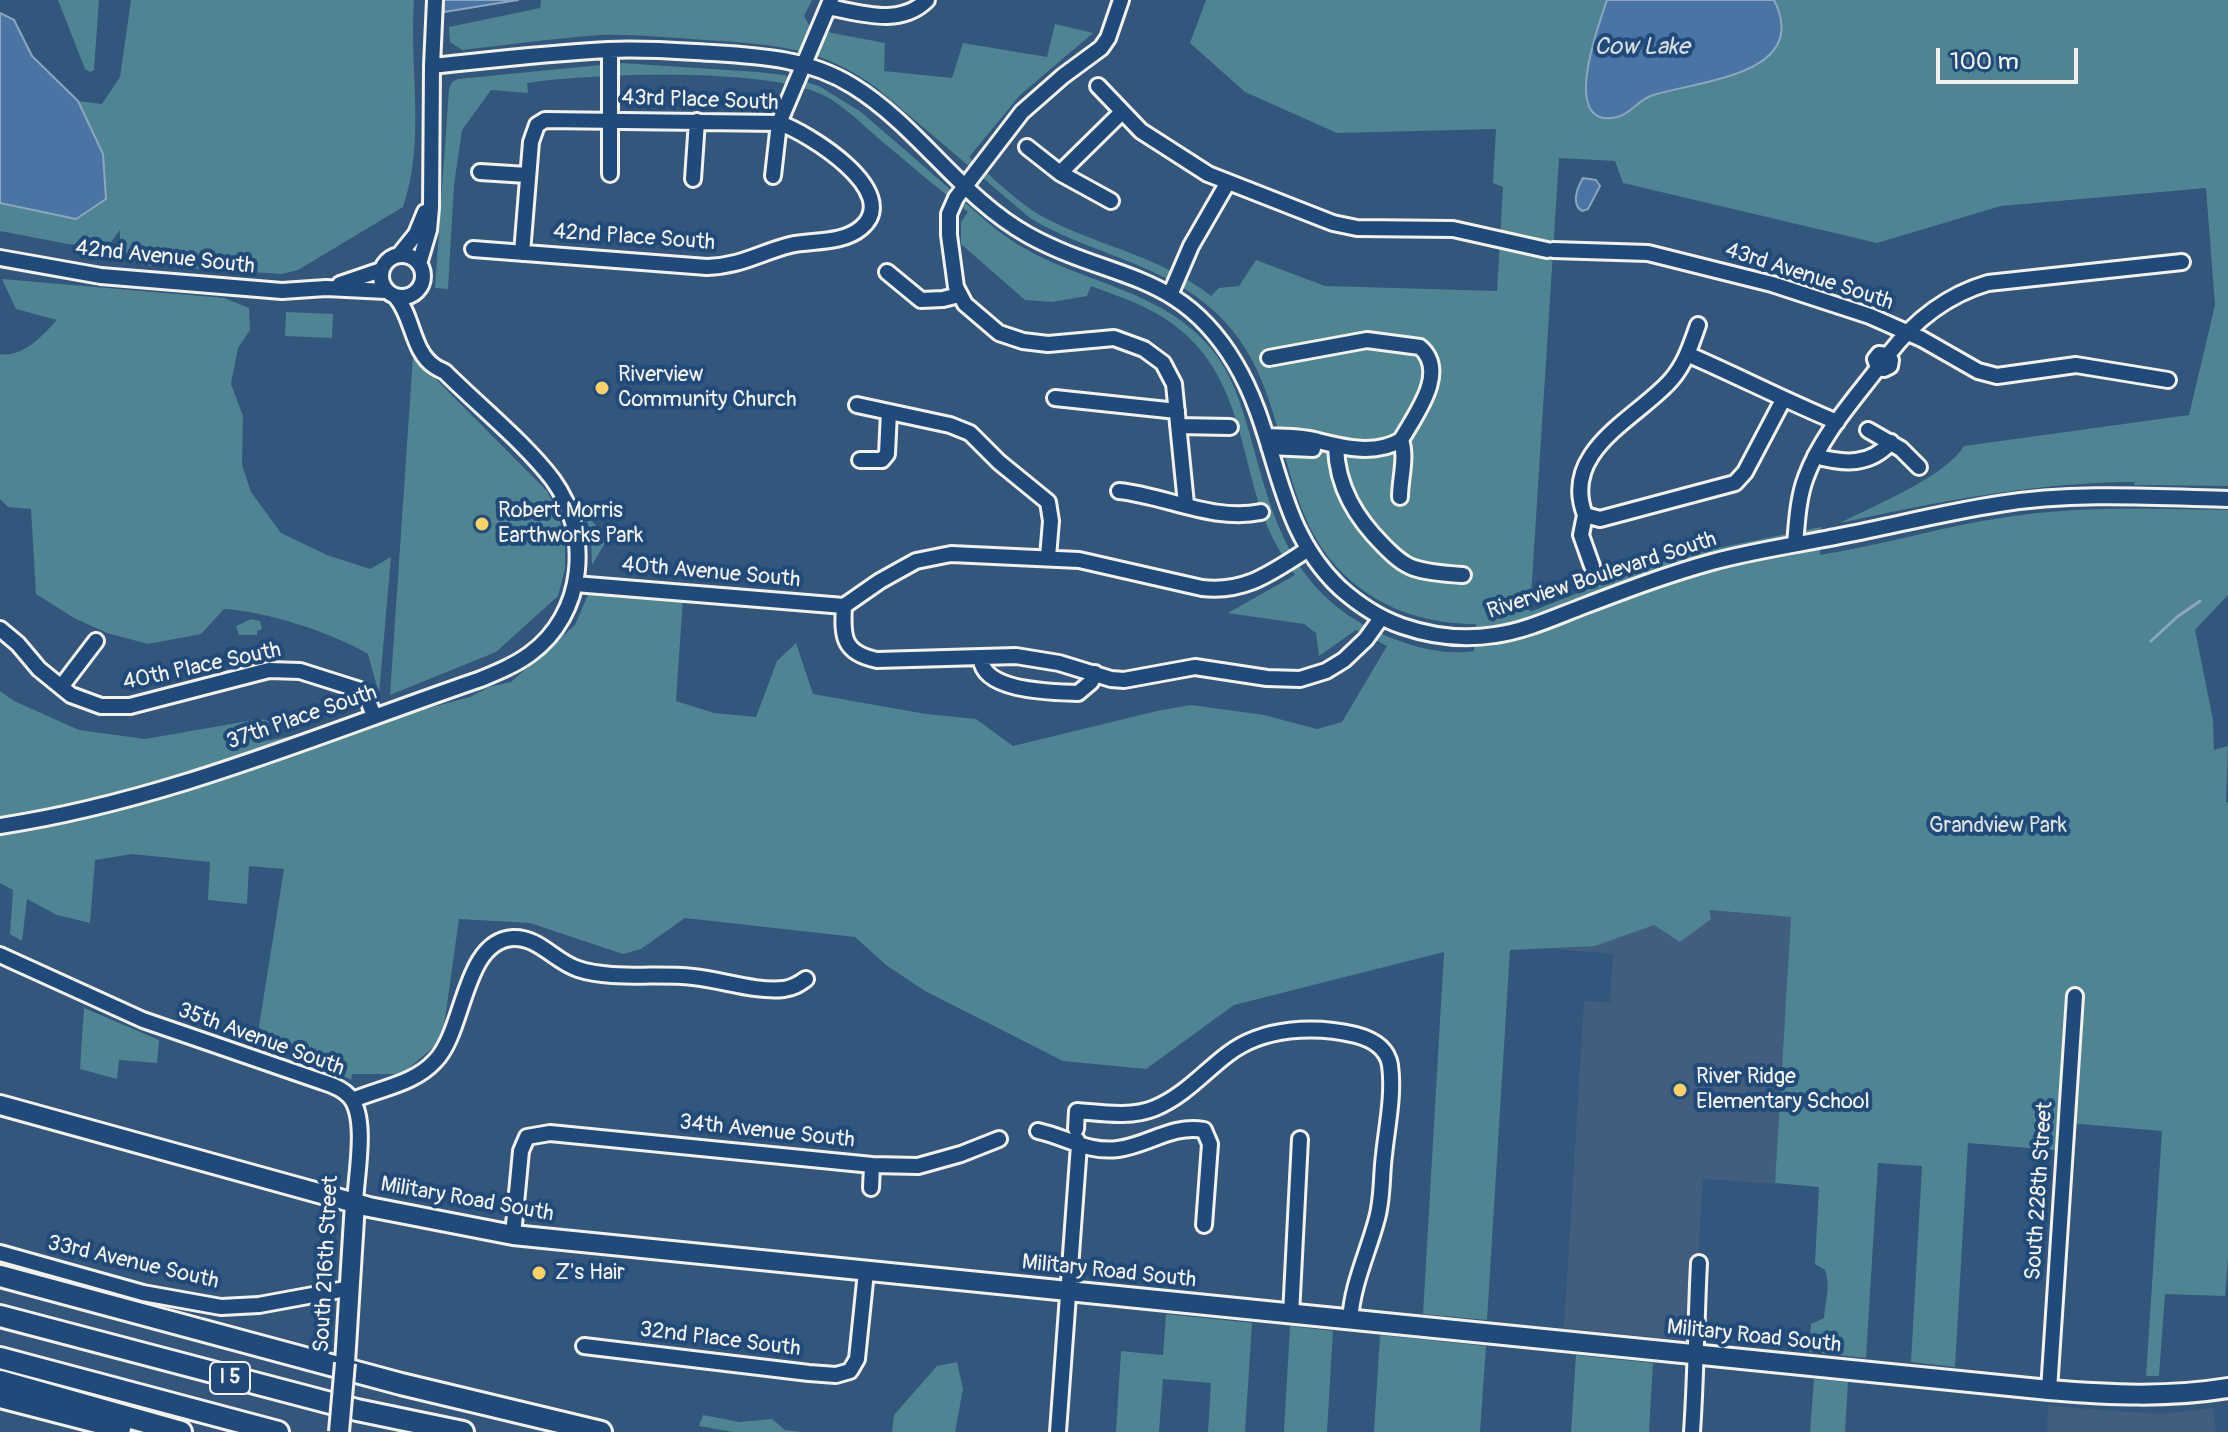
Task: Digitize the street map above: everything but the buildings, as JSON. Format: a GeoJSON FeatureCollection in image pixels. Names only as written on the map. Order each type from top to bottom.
{"type":"FeatureCollection","features":[{"type":"Feature","properties":{"kind":"highway"},"geometry":{"type":"LineString","coordinates":[[0,1276],[401,1384],[601,1432]]}},
{"type":"Feature","properties":{"kind":"highway","name":"I 5"},"geometry":{"type":"LineString","coordinates":[[0,1316],[357,1410],[463,1432]]}},
{"type":"Feature","properties":{"kind":"highway","name":"I 5"},"geometry":{"type":"LineString","coordinates":[[0,1358],[278,1432]]}},
{"type":"Feature","properties":{"kind":"highway"},"geometry":{"type":"LineString","coordinates":[[0,1381],[181,1432]]}},
{"type":"Feature","properties":{"kind":"highway"},"geometry":{"type":"LineString","coordinates":[[0,1397],[135,1432]]}},
{"type":"Feature","properties":{"kind":"main road","name":"Military Road South"},"geometry":{"type":"LineString","coordinates":[[0,1105],[355,1203],[513,1235],[2049,1390],[2123,1396],[2171,1395],[2228,1388]]}},
{"type":"Feature","properties":{"kind":"main road","name":"South 216th Street"},"geometry":{"type":"LineString","coordinates":[[339,1432],[355,1203]]}},
{"type":"Feature","properties":{"kind":"street"},"geometry":{"type":"LineString","coordinates":[[435,0],[430,220],[419,264],[422,281],[415,293],[414,306],[420,331],[441,368],[534,459],[560,491],[577,537],[579,564],[575,584]]}},
{"type":"Feature","properties":{"kind":"street"},"geometry":{"type":"LineString","coordinates":[[773,176],[779,123],[829,4],[889,17],[913,10],[927,0]]}},
{"type":"Feature","properties":{"kind":"street"},"geometry":{"type":"LineString","coordinates":[[1121,0],[1108,38],[1101,48],[1022,112],[951,206],[952,267],[959,295],[965,304],[999,333],[1048,344],[1114,338],[1153,353],[1163,363],[1174,384],[1186,504]]}},
{"type":"Feature","properties":{"kind":"street"},"geometry":{"type":"LineString","coordinates":[[610,50],[610,174]]}},
{"type":"Feature","properties":{"kind":"street","name":"Riverview Boulevard South"},"geometry":{"type":"LineString","coordinates":[[432,66],[610,50],[769,57],[803,64],[837,77],[868,96],[998,215],[1030,236],[1130,275],[1170,295],[1199,315],[1236,364],[1268,442],[1287,507],[1307,550],[1344,591],[1381,618],[1404,627],[1435,634],[1494,636],[1679,571],[1795,544],[1999,504],[2089,496],[2228,499]]}},
{"type":"Feature","properties":{"kind":"street","name":"43rd Avenue South"},"geometry":{"type":"LineString","coordinates":[[1098,86],[1147,136],[1208,174],[1346,226],[1453,229],[1550,250],[1648,253],[1772,284],[1870,316],[1906,332],[1957,294],[1988,283],[2182,262]]}},
{"type":"Feature","properties":{"kind":"street"},"geometry":{"type":"LineString","coordinates":[[1060,173],[1122,112]]}},
{"type":"Feature","properties":{"kind":"street","name":"43rd Place South"},"geometry":{"type":"LineString","coordinates":[[527,175],[531,142],[540,121],[779,123],[808,136],[856,174],[868,190],[870,209]]}},
{"type":"Feature","properties":{"kind":"street"},"geometry":{"type":"LineString","coordinates":[[693,179],[697,121]]}},
{"type":"Feature","properties":{"kind":"street"},"geometry":{"type":"LineString","coordinates":[[1027,147],[1060,173],[1111,201]]}},
{"type":"Feature","properties":{"kind":"street"},"geometry":{"type":"LineString","coordinates":[[480,172],[527,175],[522,253]]}},
{"type":"Feature","properties":{"kind":"street"},"geometry":{"type":"LineString","coordinates":[[1170,295],[1191,246],[1228,182]]}},
{"type":"Feature","properties":{"kind":"street"},"geometry":{"type":"LineString","coordinates":[[430,192],[416,234],[399,255],[386,262],[381,270],[381,280],[404,308],[421,349],[434,367],[441,368]]}},
{"type":"Feature","properties":{"kind":"street","name":"42nd Place South"},"geometry":{"type":"LineString","coordinates":[[473,249],[722,266],[739,264],[793,244],[837,239],[851,234],[862,227],[870,209]]}},
{"type":"Feature","properties":{"kind":"street"},"geometry":{"type":"LineString","coordinates":[[399,255],[410,257],[419,264]]}},
{"type":"Feature","properties":{"kind":"street","name":"42nd Avenue South"},"geometry":{"type":"LineString","coordinates":[[0,258],[101,276],[282,291],[326,288],[391,294]]}},
{"type":"Feature","properties":{"kind":"street","name":"42nd Avenue South"},"geometry":{"type":"LineString","coordinates":[[326,288],[381,270]]}},
{"type":"Feature","properties":{"kind":"street"},"geometry":{"type":"LineString","coordinates":[[887,272],[921,300],[959,295]]}},
{"type":"Feature","properties":{"kind":"street"},"geometry":{"type":"LineString","coordinates":[[391,294],[405,297],[415,293]]}},
{"type":"Feature","properties":{"kind":"street"},"geometry":{"type":"LineString","coordinates":[[1592,566],[1581,535],[1585,515],[1581,483],[1596,450],[1612,429],[1663,389],[1681,367],[1698,325]]}},
{"type":"Feature","properties":{"kind":"street"},"geometry":{"type":"LineString","coordinates":[[1795,544],[1805,479],[1815,456],[1878,368],[1875,362],[1877,356],[1882,353],[1888,355],[1906,332],[1963,364],[1997,376],[2076,365],[2168,380]]}},
{"type":"Feature","properties":{"kind":"street"},"geometry":{"type":"LineString","coordinates":[[1268,442],[1318,441],[1332,446],[1391,446],[1401,440],[1431,382],[1431,361],[1420,347],[1406,343],[1367,340],[1269,358]]}},
{"type":"Feature","properties":{"kind":"street"},"geometry":{"type":"LineString","coordinates":[[1687,354],[1837,422]]}},
{"type":"Feature","properties":{"kind":"street"},"geometry":{"type":"LineString","coordinates":[[1055,398],[1230,427]]}},
{"type":"Feature","properties":{"kind":"street"},"geometry":{"type":"LineString","coordinates":[[1585,515],[1600,519],[1735,483],[1745,472],[1783,400]]}},
{"type":"Feature","properties":{"kind":"street"},"geometry":{"type":"LineString","coordinates":[[857,405],[950,425],[970,433],[1007,469],[1044,496],[1051,513],[1048,557]]}},
{"type":"Feature","properties":{"kind":"street"},"geometry":{"type":"LineString","coordinates":[[860,460],[882,460],[887,454],[889,412]]}},
{"type":"Feature","properties":{"kind":"street"},"geometry":{"type":"LineString","coordinates":[[1868,430],[1891,442],[1919,467]]}},
{"type":"Feature","properties":{"kind":"street"},"geometry":{"type":"LineString","coordinates":[[1400,497],[1404,448],[1401,440]]}},
{"type":"Feature","properties":{"kind":"street"},"geometry":{"type":"LineString","coordinates":[[1815,456],[1838,462],[1859,461],[1880,453],[1891,442]]}},
{"type":"Feature","properties":{"kind":"street"},"geometry":{"type":"LineString","coordinates":[[1332,446],[1350,504],[1385,547],[1411,567],[1463,575]]}},
{"type":"Feature","properties":{"kind":"street"},"geometry":{"type":"LineString","coordinates":[[1119,491],[1140,493],[1224,514],[1261,512]]}},
{"type":"Feature","properties":{"kind":"street"},"geometry":{"type":"LineString","coordinates":[[1307,550],[1246,586],[1221,589],[1202,588],[1103,564],[1048,557],[951,554],[929,557],[904,567],[844,606],[842,629],[848,645],[861,657],[877,660],[1016,656],[1124,680],[1195,667],[1267,678],[1300,679],[1326,671],[1344,660],[1366,639],[1381,618]]}},
{"type":"Feature","properties":{"kind":"street","name":"40th Avenue South"},"geometry":{"type":"LineString","coordinates":[[575,584],[844,606]]}},
{"type":"Feature","properties":{"kind":"street","name":"37th Place South"},"geometry":{"type":"LineString","coordinates":[[0,826],[141,797],[512,666],[531,654],[558,625],[575,584]]}},
{"type":"Feature","properties":{"kind":"street","name":"40th Place South"},"geometry":{"type":"LineString","coordinates":[[0,629],[61,687],[81,700],[101,706],[130,706],[269,670],[291,669],[360,690],[374,716]]}},
{"type":"Feature","properties":{"kind":"street"},"geometry":{"type":"LineString","coordinates":[[61,687],[96,641]]}},
{"type":"Feature","properties":{"kind":"street"},"geometry":{"type":"LineString","coordinates":[[981,659],[987,675],[1031,691],[1078,693],[1091,682],[1095,673]]}},
{"type":"Feature","properties":{"kind":"street","name":"35th Avenue South"},"geometry":{"type":"LineString","coordinates":[[0,955],[143,1020],[339,1087],[353,1100],[412,1079],[433,1064],[452,1035],[479,959],[492,946],[506,939],[529,940],[567,964],[591,973],[656,974],[784,989],[796,987],[806,979]]}},
{"type":"Feature","properties":{"kind":"street","name":"South 228th Street"},"geometry":{"type":"LineString","coordinates":[[2049,1390],[2075,996]]}},
{"type":"Feature","properties":{"kind":"street"},"geometry":{"type":"LineString","coordinates":[[1058,1432],[1070,1292],[1077,1111],[1128,1113],[1154,1108],[1184,1091],[1229,1052],[1273,1035],[1309,1028],[1343,1032],[1371,1040],[1387,1056],[1389,1116],[1381,1201],[1351,1295],[1350,1321]]}},
{"type":"Feature","properties":{"kind":"street","name":"South 216th Street"},"geometry":{"type":"LineString","coordinates":[[353,1100],[360,1124],[355,1203]]}},
{"type":"Feature","properties":{"kind":"street"},"geometry":{"type":"LineString","coordinates":[[1038,1131],[1077,1138],[1103,1150],[1140,1144],[1180,1129],[1204,1130],[1210,1144],[1204,1225]]}},
{"type":"Feature","properties":{"kind":"street","name":"34th Avenue South"},"geometry":{"type":"LineString","coordinates":[[513,1235],[521,1151],[527,1137],[550,1133],[872,1165],[918,1166],[999,1139]]}},
{"type":"Feature","properties":{"kind":"street"},"geometry":{"type":"LineString","coordinates":[[1291,1315],[1300,1139]]}},
{"type":"Feature","properties":{"kind":"street"},"geometry":{"type":"LineString","coordinates":[[871,1188],[872,1165]]}},
{"type":"Feature","properties":{"kind":"street","name":"33rd Avenue South"},"geometry":{"type":"LineString","coordinates":[[0,1253],[143,1293],[212,1306],[259,1305],[351,1288]]}},
{"type":"Feature","properties":{"kind":"street"},"geometry":{"type":"LineString","coordinates":[[1692,1432],[1698,1355],[1699,1263]]}},
{"type":"Feature","properties":{"kind":"street","name":"32nd Place South"},"geometry":{"type":"LineString","coordinates":[[584,1346],[836,1375],[850,1371],[857,1359],[866,1272]]}},
{"type":"Feature","properties":{"kind":"shaded area","name":"River Ridge Elementary School"},"geometry":{"type":"Polygon","coordinates":[[[1513,893],[1791,917],[1775,1184],[1703,1179],[1693,1341],[1564,1328],[1584,1001],[1610,1002],[1613,954],[1510,945],[1513,893]]]}},
{"type":"Feature","properties":{"kind":"shaded area"},"geometry":{"type":"Polygon","coordinates":[[[2048,1406],[2161,1414],[2213,1408],[2216,1432],[2047,1432],[2048,1406]]]}},
{"type":"Feature","properties":{"kind":"green space"},"geometry":{"type":"Polygon","coordinates":[[[58,0],[99,0],[94,70],[90,72],[85,69],[58,0]]]}},
{"type":"Feature","properties":{"kind":"green space"},"geometry":{"type":"Polygon","coordinates":[[[131,0],[414,0],[414,156],[403,207],[298,270],[282,274],[142,265],[120,248],[120,230],[111,242],[89,246],[0,231],[0,203],[76,219],[103,154],[78,101],[102,104],[120,77],[131,0]]]}},
{"type":"Feature","properties":{"kind":"green space","name":"Grandview Park"},"geometry":{"type":"Polygon","coordinates":[[[541,0],[812,0],[804,16],[811,29],[885,43],[884,71],[952,78],[963,43],[1047,57],[1055,24],[1093,33],[1020,95],[969,157],[1036,213],[1172,271],[1211,296],[1219,288],[1239,286],[1256,260],[1325,286],[1497,291],[1503,187],[1493,183],[1496,129],[1337,133],[1245,92],[1190,43],[1206,0],[2228,0],[2228,486],[2134,485],[2135,482],[2125,482],[2052,486],[1947,501],[1840,523],[1925,480],[1955,458],[1964,446],[2189,415],[2215,305],[2206,188],[2001,206],[1877,243],[1623,183],[1615,161],[1559,158],[1530,612],[1636,570],[1688,554],[1821,527],[1820,555],[1960,525],[2034,514],[2117,509],[2228,510],[2228,595],[2195,630],[2213,720],[2214,750],[2228,746],[2228,1257],[2225,1296],[2165,1294],[2159,1376],[2146,1376],[2162,1131],[2068,1123],[2066,1151],[1968,1143],[1955,1367],[1911,1362],[1922,1166],[1878,1163],[1866,1358],[1809,1352],[1811,1324],[1824,1318],[1828,1288],[1825,1270],[1815,1264],[1819,1187],[1775,1183],[1791,917],[1709,910],[1711,919],[1680,942],[1654,925],[1595,946],[1510,950],[1487,1320],[1423,1314],[1444,952],[1234,1005],[1146,1069],[1063,1061],[925,991],[886,965],[855,937],[685,918],[641,949],[623,954],[530,923],[459,919],[442,1040],[402,1074],[352,1074],[351,1080],[333,1070],[289,1056],[289,1052],[257,1039],[284,869],[249,866],[247,904],[208,900],[210,862],[132,854],[95,860],[90,923],[57,915],[27,899],[22,941],[10,934],[13,890],[0,883],[0,691],[14,701],[79,730],[145,739],[260,719],[283,724],[265,741],[403,715],[511,682],[575,625],[590,590],[683,598],[676,701],[714,713],[756,717],[777,661],[796,643],[813,694],[926,714],[976,719],[1013,746],[1191,705],[1264,715],[1317,729],[1342,722],[1387,646],[1356,630],[1319,656],[1316,633],[1304,624],[1228,613],[1295,575],[1264,519],[1230,401],[1204,354],[1184,333],[1159,315],[1091,286],[1087,296],[1052,302],[1025,300],[961,244],[961,222],[968,212],[825,96],[765,80],[680,75],[556,79],[527,83],[528,93],[491,90],[462,130],[454,185],[448,289],[435,288],[449,89],[452,82],[458,79],[621,63],[758,72],[783,75],[819,86],[861,112],[1014,242],[1067,268],[1148,301],[1197,333],[1217,356],[1229,377],[1243,411],[1270,504],[1293,556],[1309,578],[1328,599],[1351,617],[1380,633],[1426,649],[1474,651],[1476,624],[1433,620],[1392,607],[1367,593],[1336,565],[1314,534],[1298,499],[1265,390],[1249,355],[1226,323],[1205,303],[1158,274],[1030,218],[878,89],[858,75],[817,56],[753,43],[628,35],[584,36],[462,50],[450,42],[449,27],[540,8],[541,0]]]}},
{"type":"Feature","properties":{"kind":"green space"},"geometry":{"type":"Polygon","coordinates":[[[2,279],[224,298],[249,308],[250,330],[238,348],[231,384],[243,416],[242,465],[251,492],[281,533],[327,555],[370,569],[391,557],[379,694],[368,654],[298,624],[224,609],[201,634],[148,644],[107,633],[74,618],[36,594],[31,509],[8,507],[0,499],[0,354],[24,349],[57,320],[16,309],[2,279]]]}},
{"type":"Feature","properties":{"kind":"green space"},"geometry":{"type":"Polygon","coordinates":[[[286,312],[333,314],[332,338],[285,336],[286,312]]]}},
{"type":"Feature","properties":{"kind":"green space","name":"Robert Morris Earthworks Park"},"geometry":{"type":"Polygon","coordinates":[[[413,356],[547,491],[557,510],[565,540],[565,569],[558,596],[496,652],[390,695],[413,356]]]}},
{"type":"Feature","properties":{"kind":"green space"},"geometry":{"type":"Polygon","coordinates":[[[586,515],[608,538],[592,565],[591,536],[586,515]]]}},
{"type":"Feature","properties":{"kind":"green space"},"geometry":{"type":"Polygon","coordinates":[[[251,619],[260,621],[262,629],[257,631],[257,635],[239,635],[236,626],[251,619]]]}},
{"type":"Feature","properties":{"kind":"green space"},"geometry":{"type":"Polygon","coordinates":[[[84,1008],[159,1040],[157,1063],[119,1060],[117,1079],[80,1069],[84,1008]]]}},
{"type":"Feature","properties":{"kind":"green space"},"geometry":{"type":"Polygon","coordinates":[[[1166,1314],[1252,1323],[1245,1432],[1208,1432],[1211,1383],[1163,1379],[1159,1432],[1116,1432],[1121,1351],[1163,1355],[1166,1314]]]}},
{"type":"Feature","properties":{"kind":"green space"},"geometry":{"type":"Polygon","coordinates":[[[1290,1326],[1333,1331],[1327,1432],[1284,1432],[1290,1326]]]}},
{"type":"Feature","properties":{"kind":"green space"},"geometry":{"type":"Polygon","coordinates":[[[1380,1335],[1486,1346],[1480,1432],[1374,1432],[1380,1335]]]}},
{"type":"Feature","properties":{"kind":"green space"},"geometry":{"type":"Polygon","coordinates":[[[1576,1355],[1653,1363],[1649,1432],[1571,1432],[1576,1355]]]}},
{"type":"Feature","properties":{"kind":"green space"},"geometry":{"type":"Polygon","coordinates":[[[957,1362],[963,1389],[955,1432],[892,1432],[894,1415],[937,1366],[957,1362]]]}},
{"type":"Feature","properties":{"kind":"green space"},"geometry":{"type":"Polygon","coordinates":[[[1814,1379],[1848,1382],[1845,1432],[1810,1432],[1814,1379]]]}},
{"type":"Feature","properties":{"kind":"green space"},"geometry":{"type":"Polygon","coordinates":[[[703,1415],[739,1422],[772,1419],[785,1430],[802,1432],[733,1432],[699,1426],[703,1415]]]}},
{"type":"Feature","properties":{"kind":"water"},"geometry":{"type":"Polygon","coordinates":[[[444,0],[518,0],[444,12],[444,0]]]}},
{"type":"Feature","properties":{"kind":"water","name":"Cow Lake"},"geometry":{"type":"Polygon","coordinates":[[[1607,0],[1774,0],[1782,25],[1777,45],[1764,59],[1745,70],[1653,95],[1617,117],[1599,117],[1590,108],[1586,92],[1587,72],[1607,0]]]}},
{"type":"Feature","properties":{"kind":"water"},"geometry":{"type":"Polygon","coordinates":[[[0,13],[14,20],[32,56],[78,101],[103,154],[106,199],[76,219],[0,203],[0,13]]]}},
{"type":"Feature","properties":{"kind":"water"},"geometry":{"type":"Polygon","coordinates":[[[1583,178],[1596,180],[1600,186],[1588,209],[1582,211],[1576,200],[1583,178]]]}},
{"type":"Feature","properties":{"kind":"waterway"},"geometry":{"type":"LineString","coordinates":[[2151,641],[2200,601]]}},
{"type":"Feature","properties":{"kind":"place","name":"Riverview Community Church"},"geometry":{"type":"Point","coordinates":[602,388]}},
{"type":"Feature","properties":{"kind":"place","name":"Robert Morris Earthworks Park"},"geometry":{"type":"Point","coordinates":[482,524]}},
{"type":"Feature","properties":{"kind":"place","name":"River Ridge Elementary School"},"geometry":{"type":"Point","coordinates":[1680,1090]}},
{"type":"Feature","properties":{"kind":"place","name":"Z's Hair"},"geometry":{"type":"Point","coordinates":[539,1273]}}]}
